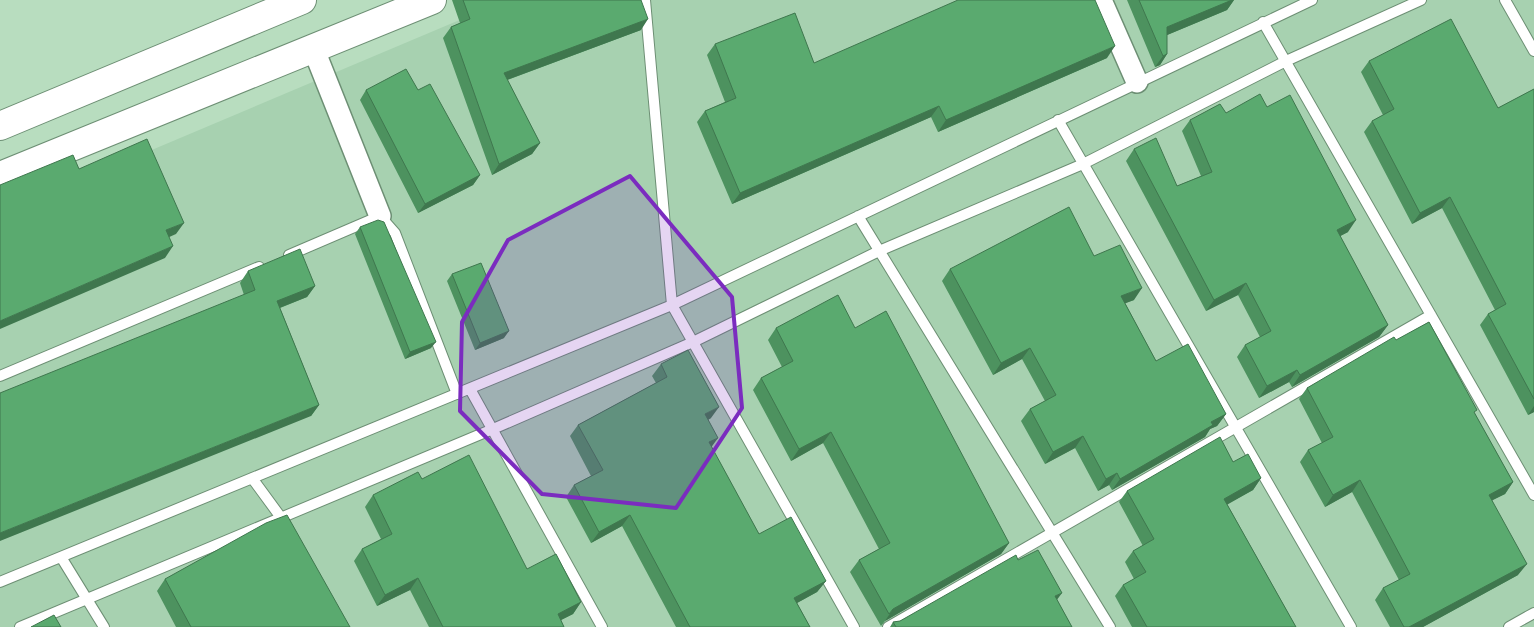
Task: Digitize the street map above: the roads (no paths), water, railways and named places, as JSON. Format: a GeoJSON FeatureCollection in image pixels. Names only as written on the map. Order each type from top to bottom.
{"type":"FeatureCollection","features":[{"type":"Feature","properties":{"kind":"main road"},"geometry":{"type":"LineString","coordinates":[[0,126],[302,0]]}},
{"type":"Feature","properties":{"kind":"main road"},"geometry":{"type":"LineString","coordinates":[[0,176],[314,50],[432,0]]}},
{"type":"Feature","properties":{"kind":"street"},"geometry":{"type":"LineString","coordinates":[[1100,0],[1137,82]]}},
{"type":"Feature","properties":{"kind":"street"},"geometry":{"type":"LineString","coordinates":[[314,50],[380,216]]}},
{"type":"Feature","properties":{"kind":"lane"},"geometry":{"type":"LineString","coordinates":[[645,0],[672,306],[854,627]]}},
{"type":"Feature","properties":{"kind":"lane"},"geometry":{"type":"LineString","coordinates":[[0,582],[672,306],[1137,82],[1312,0]]}},
{"type":"Feature","properties":{"kind":"lane"},"geometry":{"type":"LineString","coordinates":[[20,627],[282,518],[693,342],[879,251],[1083,164],[1286,61],[1421,0]]}},
{"type":"Feature","properties":{"kind":"lane"},"geometry":{"type":"LineString","coordinates":[[1505,0],[1534,51]]}},
{"type":"Feature","properties":{"kind":"lane"},"geometry":{"type":"LineString","coordinates":[[1263,22],[1534,495]]}},
{"type":"Feature","properties":{"kind":"lane"},"geometry":{"type":"LineString","coordinates":[[1058,120],[1351,627]]}},
{"type":"Feature","properties":{"kind":"lane"},"geometry":{"type":"LineString","coordinates":[[0,376],[380,216],[395,233],[457,394]]}},
{"type":"Feature","properties":{"kind":"lane"},"geometry":{"type":"LineString","coordinates":[[858,216],[1110,627]]}},
{"type":"Feature","properties":{"kind":"lane"},"geometry":{"type":"LineString","coordinates":[[888,627],[1053,534],[1234,426],[1431,315]]}},
{"type":"Feature","properties":{"kind":"lane"},"geometry":{"type":"LineString","coordinates":[[470,389],[602,627]]}},
{"type":"Feature","properties":{"kind":"lane"},"geometry":{"type":"LineString","coordinates":[[252,478],[292,534]]}},
{"type":"Feature","properties":{"kind":"lane"},"geometry":{"type":"LineString","coordinates":[[61,556],[104,627]]}},
{"type":"Feature","properties":{"kind":"lane"},"geometry":{"type":"LineString","coordinates":[[1509,627],[1534,613]]}}]}
